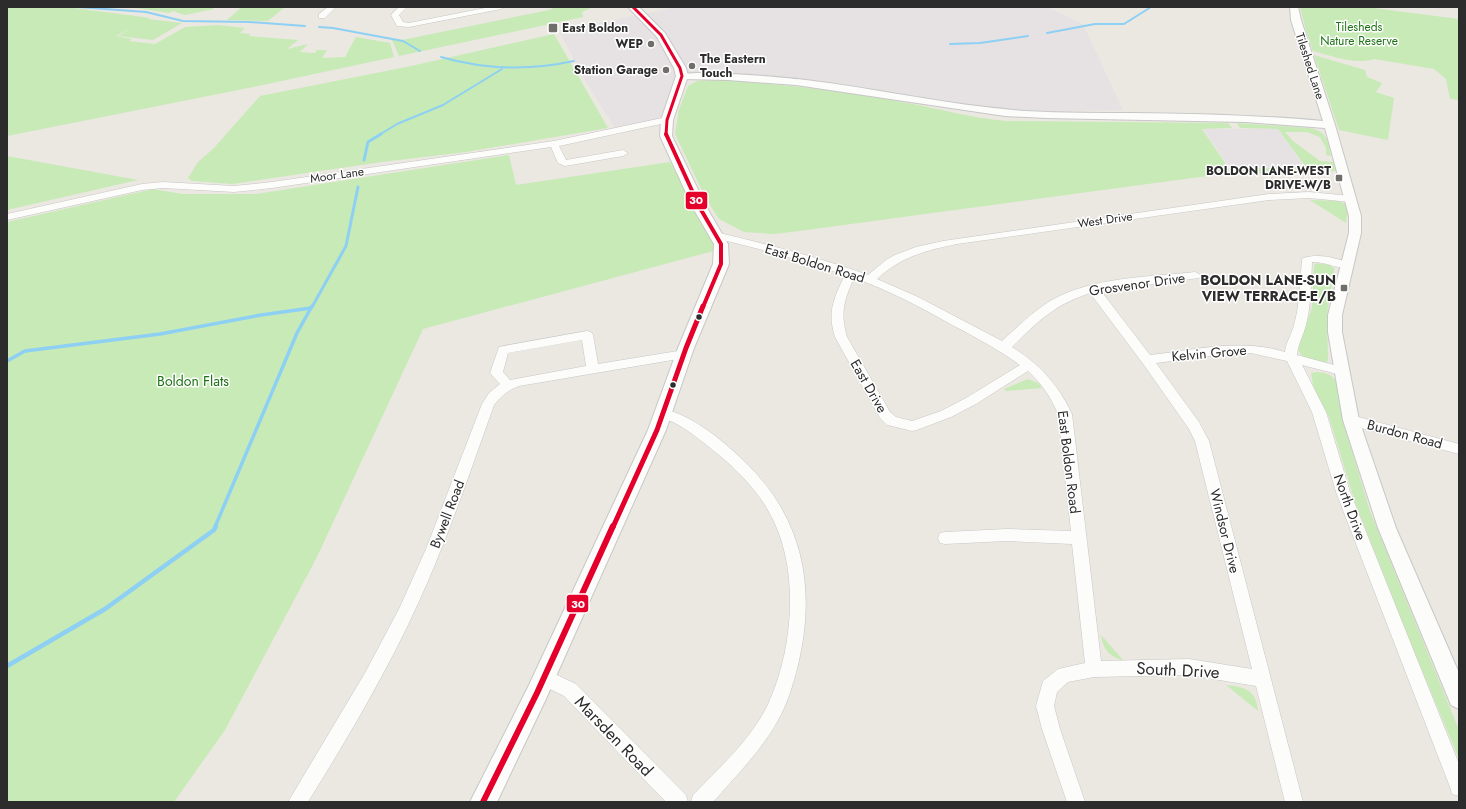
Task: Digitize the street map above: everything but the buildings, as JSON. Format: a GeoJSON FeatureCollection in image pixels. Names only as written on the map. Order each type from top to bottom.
{"type":"FeatureCollection","features":[{"type":"Feature","properties":{"kind":"main road"},"geometry":{"type":"LineString","coordinates":[[483,802],[607,543],[657,430],[684,354],[721,264],[721,244],[700,208],[666,136],[667,120],[682,76],[680,68],[661,35],[633,7]]}},
{"type":"Feature","properties":{"kind":"street"},"geometry":{"type":"LineString","coordinates":[[322,16],[332,7]]}},
{"type":"Feature","properties":{"kind":"street"},"geometry":{"type":"LineString","coordinates":[[403,7],[395,15],[400,24],[409,25],[501,7]]}},
{"type":"Feature","properties":{"kind":"street"},"geometry":{"type":"LineString","coordinates":[[460,7],[458,8],[464,14]]}},
{"type":"Feature","properties":{"kind":"street","name":"Tileshed Lane"},"geometry":{"type":"LineString","coordinates":[[1294,7],[1301,38],[1330,125],[1356,216],[1355,233],[1335,315],[1335,332],[1351,420],[1387,528],[1459,698]]}},
{"type":"Feature","properties":{"kind":"street"},"geometry":{"type":"LineString","coordinates":[[682,76],[720,76],[777,80],[864,91],[961,108],[1026,114],[1182,117],[1300,122],[1330,125]]}},
{"type":"Feature","properties":{"kind":"street","name":"Moor Lane"},"geometry":{"type":"LineString","coordinates":[[7,216],[142,187],[163,186],[220,189],[248,188],[554,144],[667,120]]}},
{"type":"Feature","properties":{"kind":"street"},"geometry":{"type":"LineString","coordinates":[[554,144],[561,162],[565,164],[623,153]]}},
{"type":"Feature","properties":{"kind":"street","name":"West Drive"},"geometry":{"type":"LineString","coordinates":[[869,280],[882,267],[900,256],[915,250],[956,241],[1269,197],[1309,195],[1352,199]]}},
{"type":"Feature","properties":{"kind":"street","name":"East Boldon Road"},"geometry":{"type":"LineString","coordinates":[[716,235],[797,255],[851,273],[919,302],[1024,360],[1046,382],[1061,401],[1065,414],[1094,669]]}},
{"type":"Feature","properties":{"kind":"street"},"geometry":{"type":"LineString","coordinates":[[1291,357],[1292,346],[1300,326],[1303,310],[1307,260],[1312,258],[1320,259],[1346,265]]}},
{"type":"Feature","properties":{"kind":"street","name":"East Drive"},"geometry":{"type":"LineString","coordinates":[[851,273],[840,298],[836,312],[836,323],[841,337],[885,415],[892,421],[912,426],[946,414],[971,401],[1029,365]]}},
{"type":"Feature","properties":{"kind":"street","name":"Grosvenor Drive"},"geometry":{"type":"LineString","coordinates":[[1003,348],[1038,315],[1056,303],[1078,292],[1195,276]]}},
{"type":"Feature","properties":{"kind":"street","name":"Windsor Drive"},"geometry":{"type":"LineString","coordinates":[[1093,289],[1147,360],[1194,426],[1202,441],[1294,802]]}},
{"type":"Feature","properties":{"kind":"street"},"geometry":{"type":"LineString","coordinates":[[508,385],[496,373],[503,350],[587,335],[594,369]]}},
{"type":"Feature","properties":{"kind":"street","name":"Kelvin Grove"},"geometry":{"type":"LineString","coordinates":[[1147,360],[1234,349],[1251,349],[1291,357],[1308,363],[1341,370]]}},
{"type":"Feature","properties":{"kind":"street","name":"Bywell Road"},"geometry":{"type":"LineString","coordinates":[[297,802],[338,738],[376,671],[434,549],[488,404],[494,394],[508,385],[517,382],[684,354]]}},
{"type":"Feature","properties":{"kind":"street","name":"North Drive"},"geometry":{"type":"LineString","coordinates":[[1291,357],[1319,412],[1343,492],[1459,787]]}},
{"type":"Feature","properties":{"kind":"street"},"geometry":{"type":"LineString","coordinates":[[663,414],[677,418],[717,446],[748,472],[768,497],[784,527],[793,552],[800,591],[798,632],[792,658],[783,688],[770,718],[749,747],[700,802]]}},
{"type":"Feature","properties":{"kind":"street","name":"Burdon Road"},"geometry":{"type":"LineString","coordinates":[[1351,420],[1459,449]]}},
{"type":"Feature","properties":{"kind":"street"},"geometry":{"type":"LineString","coordinates":[[945,538],[1007,535],[1078,538]]}},
{"type":"Feature","properties":{"kind":"street","name":"South Drive"},"geometry":{"type":"LineString","coordinates":[[1094,669],[1189,667],[1262,679]]}},
{"type":"Feature","properties":{"kind":"street"},"geometry":{"type":"LineString","coordinates":[[1076,802],[1051,729],[1045,706],[1049,687],[1064,675],[1094,669]]}},
{"type":"Feature","properties":{"kind":"street","name":"Marsden Road"},"geometry":{"type":"LineString","coordinates":[[544,677],[570,690],[679,802]]}},
{"type":"Feature","properties":{"kind":"shaded area"},"geometry":{"type":"Polygon","coordinates":[[[678,7],[1047,7],[1083,24],[1123,110],[1025,112],[961,107],[778,79],[687,72],[661,118],[615,128],[586,82],[559,31],[678,7]]]}},
{"type":"Feature","properties":{"kind":"shaded area"},"geometry":{"type":"Polygon","coordinates":[[[1203,129],[1278,129],[1303,165],[1231,169],[1203,129]]]}},
{"type":"Feature","properties":{"kind":"green space"},"geometry":{"type":"Polygon","coordinates":[[[7,7],[76,7],[74,8],[182,23],[153,40],[118,36],[133,27],[116,36],[132,39],[129,41],[155,44],[185,27],[218,25],[245,28],[240,33],[251,34],[249,36],[298,40],[287,49],[308,44],[300,52],[315,53],[317,50],[327,50],[322,58],[345,57],[356,37],[390,43],[394,57],[258,86],[7,136],[7,7]]]}},
{"type":"Feature","properties":{"kind":"green space"},"geometry":{"type":"Polygon","coordinates":[[[129,7],[213,7],[214,9],[185,15],[173,11],[169,13],[129,7]]]}},
{"type":"Feature","properties":{"kind":"green space"},"geometry":{"type":"Polygon","coordinates":[[[242,7],[285,7],[268,21],[227,20],[242,7]]]}},
{"type":"Feature","properties":{"kind":"green space"},"geometry":{"type":"Polygon","coordinates":[[[556,7],[593,7],[582,12],[583,17],[399,56],[392,40],[402,40],[549,10],[556,7]]]}},
{"type":"Feature","properties":{"kind":"green space","name":"Tilesheds Nature Reserve"},"geometry":{"type":"Polygon","coordinates":[[[1300,7],[1366,7],[1459,19],[1459,100],[1450,99],[1446,79],[1434,69],[1374,59],[1367,61],[1351,60],[1313,51],[1300,7]]]}},
{"type":"Feature","properties":{"kind":"green space"},"geometry":{"type":"Polygon","coordinates":[[[554,34],[608,128],[466,152],[382,162],[232,184],[192,181],[188,178],[198,162],[213,149],[260,96],[411,66],[554,34]]]}},
{"type":"Feature","properties":{"kind":"green space"},"geometry":{"type":"Polygon","coordinates":[[[1314,55],[1365,70],[1367,77],[1382,83],[1376,92],[1394,98],[1388,140],[1339,130],[1314,55]]]}},
{"type":"Feature","properties":{"kind":"green space"},"geometry":{"type":"Polygon","coordinates":[[[723,80],[792,86],[861,95],[993,120],[1228,123],[1232,128],[1202,129],[1230,170],[1305,166],[1278,129],[1240,128],[1237,123],[1310,128],[1320,132],[1326,138],[1331,156],[1326,155],[1326,148],[1320,137],[1307,132],[1285,132],[1293,141],[1320,161],[1334,162],[1337,171],[1222,174],[775,234],[744,232],[719,219],[706,199],[675,134],[679,109],[688,86],[697,81],[723,80]]]}},
{"type":"Feature","properties":{"kind":"green space","name":"Boldon Flats"},"geometry":{"type":"Polygon","coordinates":[[[509,155],[516,185],[670,162],[717,250],[423,329],[317,557],[225,730],[174,802],[7,802],[7,222],[153,189],[182,194],[256,194],[509,155]]]}},
{"type":"Feature","properties":{"kind":"green space"},"geometry":{"type":"Polygon","coordinates":[[[7,156],[138,180],[7,210],[7,156]]]}},
{"type":"Feature","properties":{"kind":"green space"},"geometry":{"type":"Polygon","coordinates":[[[1310,200],[1337,201],[1346,204],[1348,209],[1346,223],[1310,200]]]}},
{"type":"Feature","properties":{"kind":"green space"},"geometry":{"type":"Polygon","coordinates":[[[1317,263],[1329,265],[1334,268],[1327,314],[1328,360],[1326,363],[1307,358],[1300,354],[1298,350],[1312,307],[1314,265],[1317,263]]]}},
{"type":"Feature","properties":{"kind":"green space"},"geometry":{"type":"Polygon","coordinates":[[[1317,372],[1328,374],[1333,377],[1336,382],[1344,425],[1370,511],[1459,730],[1459,759],[1404,627],[1355,502],[1329,417],[1314,390],[1311,373],[1317,372]]]}},
{"type":"Feature","properties":{"kind":"green space"},"geometry":{"type":"Polygon","coordinates":[[[1028,379],[1038,383],[1042,388],[1006,391],[1004,389],[1028,379]]]}},
{"type":"Feature","properties":{"kind":"green space"},"geometry":{"type":"Polygon","coordinates":[[[1101,635],[1124,661],[1111,655],[1105,649],[1101,635]]]}},
{"type":"Feature","properties":{"kind":"green space"},"geometry":{"type":"Polygon","coordinates":[[[1226,685],[1239,687],[1252,694],[1255,698],[1258,711],[1226,685]]]}},
{"type":"Feature","properties":{"kind":"waterway"},"geometry":{"type":"LineString","coordinates":[[78,7],[146,12],[183,21],[249,22],[305,26]]}},
{"type":"Feature","properties":{"kind":"waterway"},"geometry":{"type":"LineString","coordinates":[[1047,33],[1095,24],[1124,24],[1151,7]]}},
{"type":"Feature","properties":{"kind":"waterway"},"geometry":{"type":"LineString","coordinates":[[319,27],[333,28],[403,41],[420,51]]}},
{"type":"Feature","properties":{"kind":"waterway"},"geometry":{"type":"LineString","coordinates":[[950,44],[980,43],[1028,36]]}},
{"type":"Feature","properties":{"kind":"waterway"},"geometry":{"type":"LineString","coordinates":[[441,57],[474,65],[507,68],[524,68],[574,61]]}},
{"type":"Feature","properties":{"kind":"waterway"},"geometry":{"type":"LineString","coordinates":[[379,135],[397,124],[443,105],[502,69]]}},
{"type":"Feature","properties":{"kind":"waterway"},"geometry":{"type":"LineString","coordinates":[[364,160],[368,142],[381,134]]}},
{"type":"Feature","properties":{"kind":"waterway"},"geometry":{"type":"LineString","coordinates":[[312,307],[346,246],[358,187]]}},
{"type":"Feature","properties":{"kind":"waterway"},"geometry":{"type":"LineString","coordinates":[[7,361],[25,351],[160,334],[261,315],[311,308]]}},
{"type":"Feature","properties":{"kind":"waterway"},"geometry":{"type":"LineString","coordinates":[[215,527],[297,333],[311,308]]}},
{"type":"Feature","properties":{"kind":"waterway"},"geometry":{"type":"LineString","coordinates":[[7,666],[105,609],[214,530],[216,526]]}},
{"type":"Feature","properties":{"kind":"transit line","name":"30"},"geometry":{"type":"LineString","coordinates":[[483,802],[537,693],[657,430],[686,348],[721,264],[721,244],[700,208],[666,136],[667,120],[682,76],[680,68],[661,35],[633,7]]}},
{"type":"Feature","properties":{"kind":"place","name":"East Boldon"},"geometry":{"type":"Point","coordinates":[553,28]}},
{"type":"Feature","properties":{"kind":"place","name":"WEP"},"geometry":{"type":"Point","coordinates":[651,44]}},
{"type":"Feature","properties":{"kind":"place","name":"The Eastern Touch"},"geometry":{"type":"Point","coordinates":[692,66]}},
{"type":"Feature","properties":{"kind":"place","name":"Station Garage"},"geometry":{"type":"Point","coordinates":[666,70]}},
{"type":"Feature","properties":{"kind":"place","name":"BOLDON LANE-WEST DRIVE-W/B"},"geometry":{"type":"Point","coordinates":[1339,178]}},
{"type":"Feature","properties":{"kind":"place","name":"BOLDON LANE-SUN VIEW TERRACE-E/B"},"geometry":{"type":"Point","coordinates":[1344,288]}}]}
